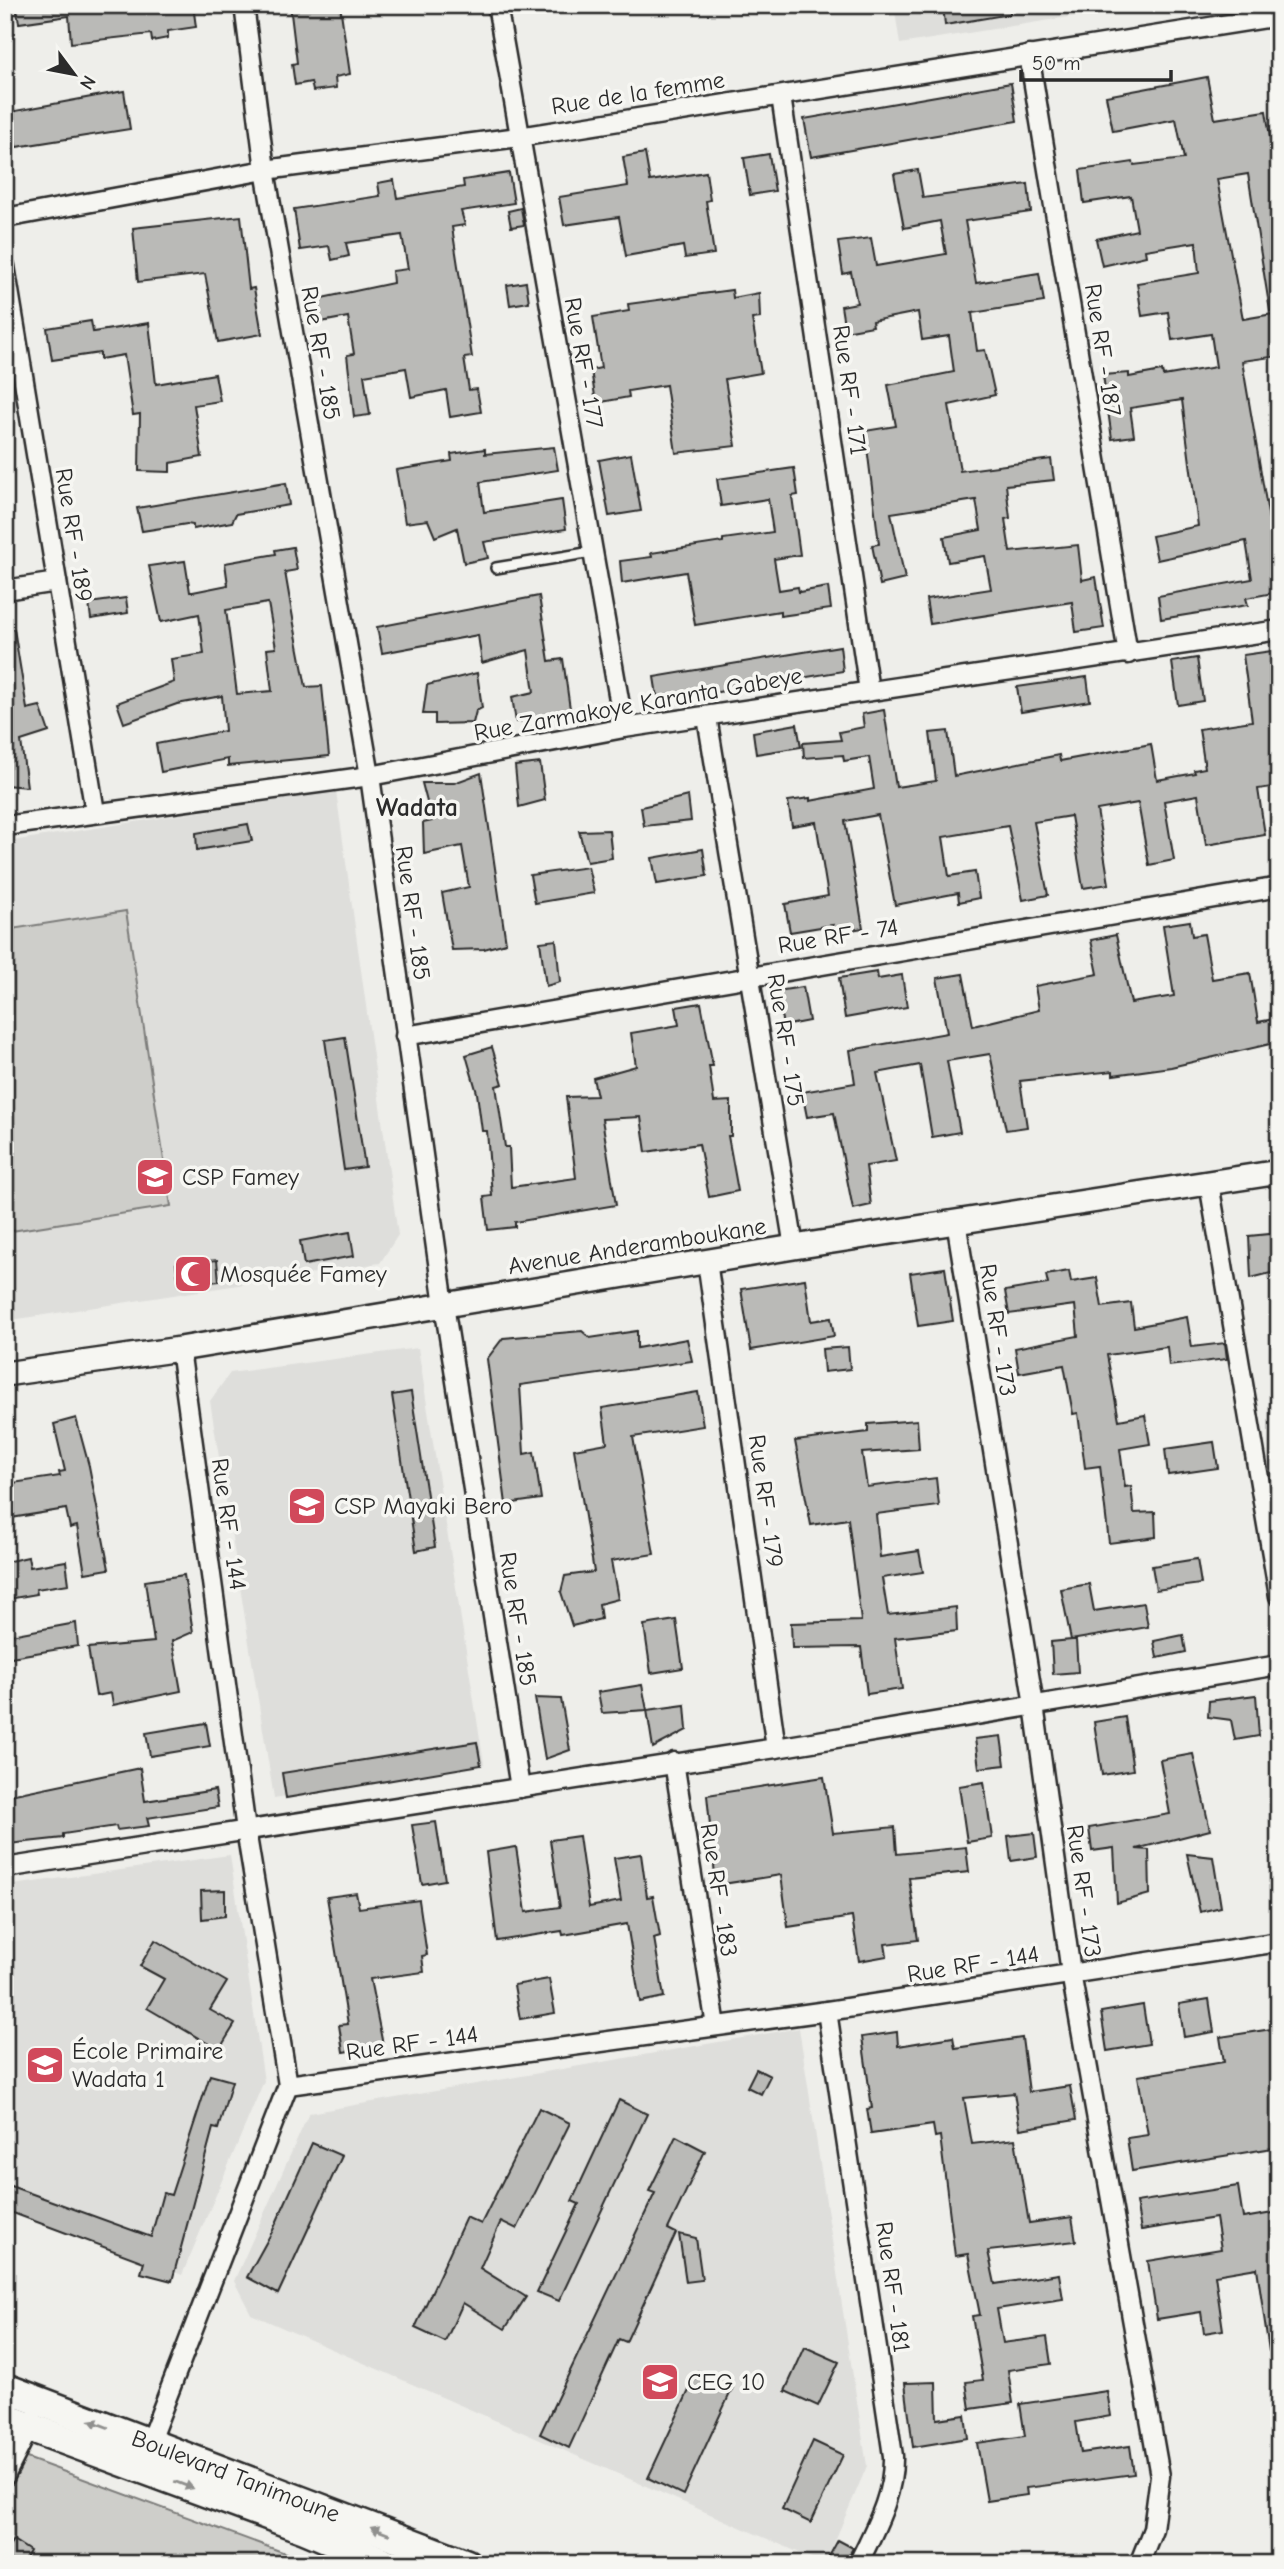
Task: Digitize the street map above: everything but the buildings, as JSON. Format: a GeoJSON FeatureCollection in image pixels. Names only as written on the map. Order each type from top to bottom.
{"type":"FeatureCollection","features":[{"type":"Feature","properties":{"kind":"main road","name":"Boulevard Tanimoune"},"geometry":{"type":"LineString","coordinates":[[5,2388],[26,2416],[388,2564]]}},
{"type":"Feature","properties":{"kind":"main road","name":"Boulevard Tanimoune"},"geometry":{"type":"LineString","coordinates":[[142,2463],[467,2564]]}},
{"type":"Feature","properties":{"kind":"street","name":"Rue RF - 185"},"geometry":{"type":"LineString","coordinates":[[244,5],[265,170],[370,776],[444,1305],[520,1788]]}},
{"type":"Feature","properties":{"kind":"street","name":"Rue RF - 177"},"geometry":{"type":"LineString","coordinates":[[497,5],[624,728]]}},
{"type":"Feature","properties":{"kind":"street","name":"Rue de la femme"},"geometry":{"type":"LineString","coordinates":[[5,218],[265,170],[519,136],[1279,16]]}},
{"type":"Feature","properties":{"kind":"street","name":"Rue RF - 187"},"geometry":{"type":"LineString","coordinates":[[1029,55],[1128,654]]}},
{"type":"Feature","properties":{"kind":"street","name":"Rue RF - 171"},"geometry":{"type":"LineString","coordinates":[[781,96],[869,691]]}},
{"type":"Feature","properties":{"kind":"street","name":"Rue RF - 189"},"geometry":{"type":"LineString","coordinates":[[5,266],[95,812]]}},
{"type":"Feature","properties":{"kind":"street"},"geometry":{"type":"LineString","coordinates":[[5,590],[57,582]]}},
{"type":"Feature","properties":{"kind":"street","name":"Rue Zarmakoye Karanta Gabeye"},"geometry":{"type":"LineString","coordinates":[[5,826],[370,776],[624,728],[1279,630]]}},
{"type":"Feature","properties":{"kind":"street","name":"Rue RF - 175"},"geometry":{"type":"LineString","coordinates":[[707,717],[794,1247]]}},
{"type":"Feature","properties":{"kind":"street","name":"Rue RF - 74"},"geometry":{"type":"LineString","coordinates":[[405,1036],[1279,887]]}},
{"type":"Feature","properties":{"kind":"street","name":"Avenue Anderamboukane"},"geometry":{"type":"LineString","coordinates":[[5,1374],[180,1349],[794,1247],[1279,1172]]}},
{"type":"Feature","properties":{"kind":"street"},"geometry":{"type":"LineString","coordinates":[[1209,1183],[1279,1596]]}},
{"type":"Feature","properties":{"kind":"street","name":"Rue RF - 173"},"geometry":{"type":"LineString","coordinates":[[956,1222],[1034,1705],[1071,1973],[1160,2476],[1153,2529],[1139,2564]]}},
{"type":"Feature","properties":{"kind":"street","name":"Rue RF - 179"},"geometry":{"type":"LineString","coordinates":[[708,1261],[776,1748]]}},
{"type":"Feature","properties":{"kind":"street","name":"Rue RF - 144"},"geometry":{"type":"LineString","coordinates":[[180,1349],[246,1830],[288,2085],[827,2011],[1279,1942]]}},
{"type":"Feature","properties":{"kind":"street"},"geometry":{"type":"LineString","coordinates":[[5,1868],[776,1748],[1279,1665]]}},
{"type":"Feature","properties":{"kind":"street","name":"Rue RF - 183"},"geometry":{"type":"LineString","coordinates":[[674,1762],[716,2026]]}},
{"type":"Feature","properties":{"kind":"street","name":"Rue RF - 181"},"geometry":{"type":"LineString","coordinates":[[827,2011],[893,2456],[894,2479],[889,2497],[858,2564]]}},
{"type":"Feature","properties":{"kind":"street"},"geometry":{"type":"LineString","coordinates":[[142,2463],[288,2085]]}},
{"type":"Feature","properties":{"kind":"street"},"geometry":{"type":"LineString","coordinates":[[5,2476],[26,2416]]}},
{"type":"Feature","properties":{"kind":"lane"},"geometry":{"type":"LineString","coordinates":[[496,568],[593,552]]}},
{"type":"Feature","properties":{"kind":"shaded area"},"geometry":{"type":"Polygon","coordinates":[[[894,5],[1144,5],[900,44],[894,5]]]}},
{"type":"Feature","properties":{"kind":"shaded area"},"geometry":{"type":"Polygon","coordinates":[[[336,791],[398,1235],[380,1263],[5,1321],[5,842],[336,791]]]}},
{"type":"Feature","properties":{"kind":"shaded area"},"geometry":{"type":"Polygon","coordinates":[[[126,911],[171,1206],[5,1232],[5,930],[126,911]]]}},
{"type":"Feature","properties":{"kind":"shaded area"},"geometry":{"type":"Polygon","coordinates":[[[418,1348],[484,1764],[274,1798],[210,1401],[230,1373],[418,1348]]]}},
{"type":"Feature","properties":{"kind":"shaded area"},"geometry":{"type":"Polygon","coordinates":[[[230,1855],[264,2081],[182,2275],[5,2199],[5,1886],[230,1855]]]}},
{"type":"Feature","properties":{"kind":"shaded area","name":"CEG 10"},"geometry":{"type":"Polygon","coordinates":[[[799,2028],[867,2466],[825,2564],[251,2314],[234,2281],[309,2113],[799,2028]]]}},
{"type":"Feature","properties":{"kind":"shaded area"},"geometry":{"type":"Polygon","coordinates":[[[5,2450],[315,2564],[5,2564],[5,2450]]]}},
{"type":"Feature","properties":{"kind":"place","name":"CSP Famey"},"geometry":{"type":"Point","coordinates":[155,1177]}},
{"type":"Feature","properties":{"kind":"place","name":"Mosquée Famey"},"geometry":{"type":"Point","coordinates":[193,1274]}},
{"type":"Feature","properties":{"kind":"place","name":"CSP Mayaki Bero"},"geometry":{"type":"Point","coordinates":[307,1506]}},
{"type":"Feature","properties":{"kind":"place","name":"École Primaire Wadata 1"},"geometry":{"type":"Point","coordinates":[45,2065]}},
{"type":"Feature","properties":{"kind":"place","name":"CEG 10"},"geometry":{"type":"Point","coordinates":[660,2382]}},
{"type":"Feature","properties":{"kind":"district","name":"Wadata"},"geometry":{"type":"Point","coordinates":[417,808]}}]}
